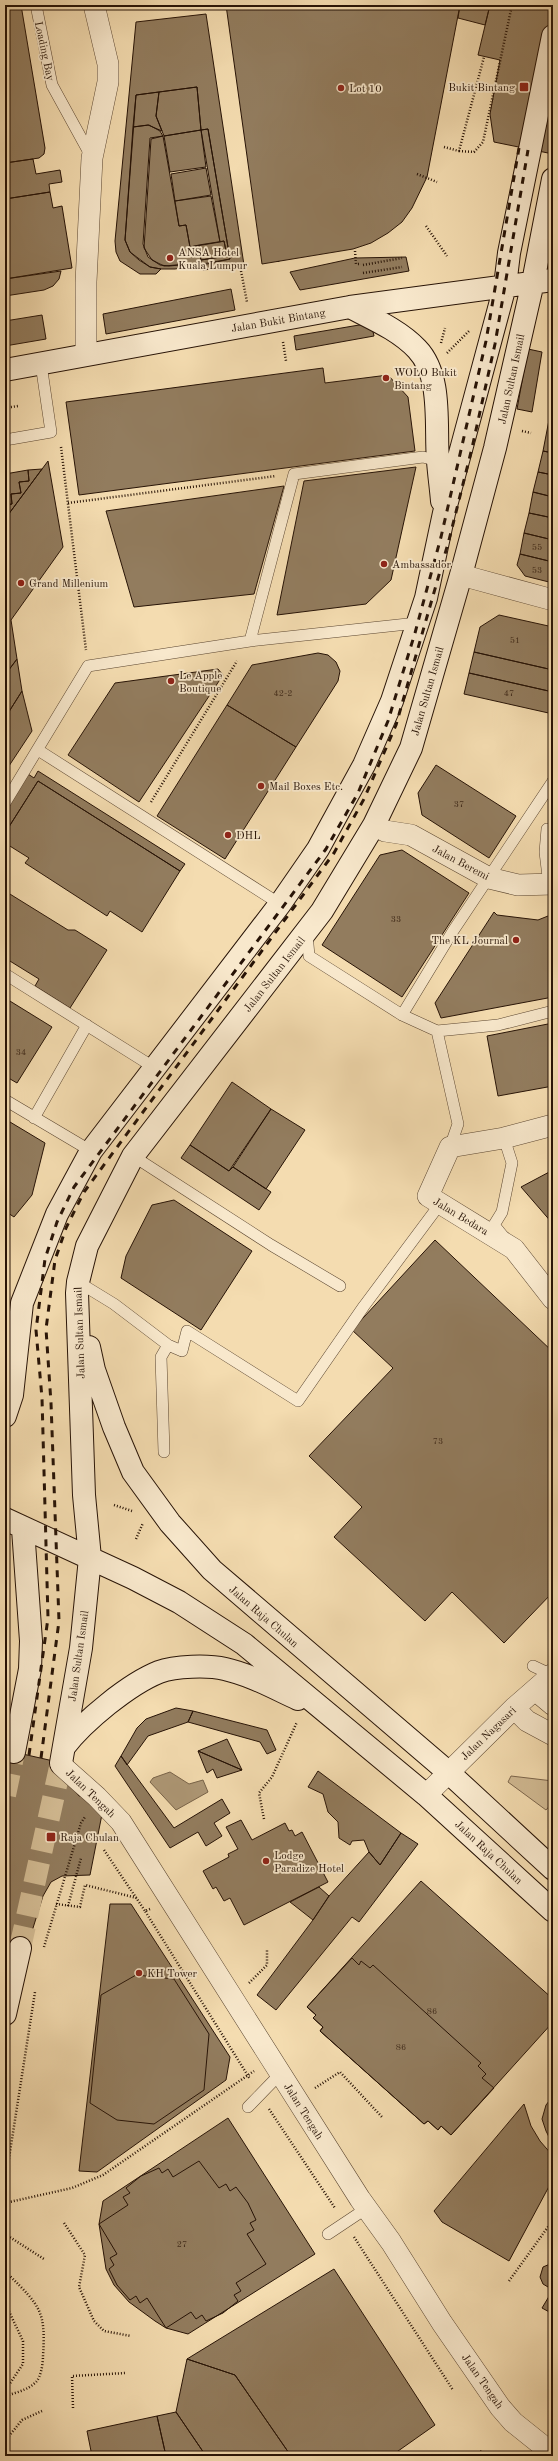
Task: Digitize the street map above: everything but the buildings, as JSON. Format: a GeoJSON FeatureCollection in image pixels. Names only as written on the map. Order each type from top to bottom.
{"type":"FeatureCollection","features":[{"type":"Feature","properties":{"kind":"main road"},"geometry":{"type":"LineString","coordinates":[[5,1416],[12,1395],[22,1303],[57,1214],[91,1151],[280,904],[318,849],[364,765],[392,701],[426,598],[444,513],[505,286],[509,253],[553,36]]}},
{"type":"Feature","properties":{"kind":"main road","name":"Jalan Sultan Ismail"},"geometry":{"type":"LineString","coordinates":[[62,1758],[81,1648],[90,1558],[84,1495],[77,1287],[87,1246],[133,1156],[310,928],[371,829],[411,748],[462,575],[495,448],[543,281],[552,191]]}},
{"type":"Feature","properties":{"kind":"main road","name":"Jalan Bukit Bintang"},"geometry":{"type":"LineString","coordinates":[[5,370],[350,307],[543,281]]}},
{"type":"Feature","properties":{"kind":"main road"},"geometry":{"type":"LineString","coordinates":[[350,307],[393,329],[417,349],[429,365],[437,409],[438,461],[444,513]]}},
{"type":"Feature","properties":{"kind":"main road","name":"Jalan Raja Chulan"},"geometry":{"type":"LineString","coordinates":[[77,1287],[94,1370],[114,1427],[133,1472],[157,1508],[212,1570],[448,1772],[553,1869]]}},
{"type":"Feature","properties":{"kind":"main road"},"geometry":{"type":"LineString","coordinates":[[14,1524],[31,1641],[30,1669],[14,1752]]}},
{"type":"Feature","properties":{"kind":"main road","name":"Jalan Raja Chulan"},"geometry":{"type":"LineString","coordinates":[[14,1524],[90,1558],[179,1602],[244,1644],[426,1795],[553,1911]]}},
{"type":"Feature","properties":{"kind":"main road"},"geometry":{"type":"LineString","coordinates":[[62,1758],[79,1728],[95,1714],[160,1672],[198,1666],[224,1668],[249,1676],[300,1700],[344,1726]]}},
{"type":"Feature","properties":{"kind":"main road"},"geometry":{"type":"LineString","coordinates":[[5,2014],[20,1948]]}},
{"type":"Feature","properties":{"kind":"street"},"geometry":{"type":"LineString","coordinates":[[86,354],[86,282],[92,158],[108,82],[108,64],[94,5]]}},
{"type":"Feature","properties":{"kind":"street"},"geometry":{"type":"LineString","coordinates":[[462,575],[553,600]]}},
{"type":"Feature","properties":{"kind":"street","name":"Jalan Beremi"},"geometry":{"type":"LineString","coordinates":[[371,829],[411,835],[489,878],[518,885],[551,885]]}},
{"type":"Feature","properties":{"kind":"street"},"geometry":{"type":"LineString","coordinates":[[450,1147],[504,1138],[553,1125]]}},
{"type":"Feature","properties":{"kind":"street","name":"Jalan Bedara"},"geometry":{"type":"LineString","coordinates":[[450,1147],[428,1196],[514,1249],[553,1299]]}},
{"type":"Feature","properties":{"kind":"street","name":"Jalan Nagasari"},"geometry":{"type":"LineString","coordinates":[[426,1795],[514,1708],[553,1674]]}},
{"type":"Feature","properties":{"kind":"street"},"geometry":{"type":"LineString","coordinates":[[535,1690],[553,1705]]}},
{"type":"Feature","properties":{"kind":"street"},"geometry":{"type":"LineString","coordinates":[[514,1708],[527,1721],[553,1735]]}},
{"type":"Feature","properties":{"kind":"street","name":"Jalan Tengah"},"geometry":{"type":"LineString","coordinates":[[62,1758],[121,1822],[280,2074],[367,2208],[500,2406],[518,2426],[553,2454]]}},
{"type":"Feature","properties":{"kind":"lane","name":"Loading Bay"},"geometry":{"type":"LineString","coordinates":[[36,5],[52,85],[92,158]]}},
{"type":"Feature","properties":{"kind":"lane"},"geometry":{"type":"LineString","coordinates":[[5,440],[51,432],[41,364]]}},
{"type":"Feature","properties":{"kind":"lane"},"geometry":{"type":"LineString","coordinates":[[250,641],[294,474],[423,458],[438,461]]}},
{"type":"Feature","properties":{"kind":"lane"},"geometry":{"type":"LineString","coordinates":[[5,803],[88,666],[250,641],[417,623]]}},
{"type":"Feature","properties":{"kind":"lane"},"geometry":{"type":"LineString","coordinates":[[38,750],[142,818],[280,904]]}},
{"type":"Feature","properties":{"kind":"lane"},"geometry":{"type":"LineString","coordinates":[[402,1015],[453,931],[553,781]]}},
{"type":"Feature","properties":{"kind":"lane"},"geometry":{"type":"LineString","coordinates":[[547,830],[546,852],[551,885]]}},
{"type":"Feature","properties":{"kind":"lane"},"geometry":{"type":"LineString","coordinates":[[310,928],[309,956],[402,1015],[437,1031],[498,1025],[553,1011]]}},
{"type":"Feature","properties":{"kind":"lane"},"geometry":{"type":"LineString","coordinates":[[5,974],[155,1068]]}},
{"type":"Feature","properties":{"kind":"lane"},"geometry":{"type":"LineString","coordinates":[[34,1118],[87,1025]]}},
{"type":"Feature","properties":{"kind":"lane"},"geometry":{"type":"LineString","coordinates":[[437,1031],[458,1124],[450,1147]]}},
{"type":"Feature","properties":{"kind":"lane"},"geometry":{"type":"LineString","coordinates":[[5,1100],[91,1151]]}},
{"type":"Feature","properties":{"kind":"lane"},"geometry":{"type":"LineString","coordinates":[[504,1138],[512,1163],[502,1212],[494,1225],[514,1249]]}},
{"type":"Feature","properties":{"kind":"lane"},"geometry":{"type":"LineString","coordinates":[[133,1156],[271,1245],[340,1286]]}},
{"type":"Feature","properties":{"kind":"lane"},"geometry":{"type":"LineString","coordinates":[[77,1287],[114,1304],[168,1345],[182,1351],[187,1332],[298,1401],[364,1306],[440,1204]]}},
{"type":"Feature","properties":{"kind":"lane"},"geometry":{"type":"LineString","coordinates":[[164,1452],[161,1357],[168,1345]]}},
{"type":"Feature","properties":{"kind":"lane"},"geometry":{"type":"LineString","coordinates":[[533,1666],[553,1674]]}},
{"type":"Feature","properties":{"kind":"lane"},"geometry":{"type":"LineString","coordinates":[[248,2107],[280,2074]]}},
{"type":"Feature","properties":{"kind":"lane"},"geometry":{"type":"LineString","coordinates":[[328,2234],[367,2208]]}},
{"type":"Feature","properties":{"kind":"path"},"geometry":{"type":"LineString","coordinates":[[444,147],[459,151],[474,152],[483,142],[512,5],[507,5]]}},
{"type":"Feature","properties":{"kind":"path"},"geometry":{"type":"LineString","coordinates":[[459,151],[484,57]]}},
{"type":"Feature","properties":{"kind":"path"},"geometry":{"type":"LineString","coordinates":[[417,174],[437,182]]}},
{"type":"Feature","properties":{"kind":"path"},"geometry":{"type":"LineString","coordinates":[[426,226],[447,256]]}},
{"type":"Feature","properties":{"kind":"path"},"geometry":{"type":"LineString","coordinates":[[355,251],[356,264],[402,258]]}},
{"type":"Feature","properties":{"kind":"path"},"geometry":{"type":"LineString","coordinates":[[363,273],[402,266]]}},
{"type":"Feature","properties":{"kind":"path"},"geometry":{"type":"LineString","coordinates":[[445,328],[440,341],[445,356],[460,338]]}},
{"type":"Feature","properties":{"kind":"path"},"geometry":{"type":"LineString","coordinates":[[286,361],[283,341],[290,340]]}},
{"type":"Feature","properties":{"kind":"path"},"geometry":{"type":"LineString","coordinates":[[5,408],[18,406]]}},
{"type":"Feature","properties":{"kind":"path"},"geometry":{"type":"LineString","coordinates":[[60,444],[88,666]]}},
{"type":"Feature","properties":{"kind":"path"},"geometry":{"type":"LineString","coordinates":[[68,503],[294,474]]}},
{"type":"Feature","properties":{"kind":"path"},"geometry":{"type":"LineString","coordinates":[[142,818],[250,641]]}},
{"type":"Feature","properties":{"kind":"path"},"geometry":{"type":"LineString","coordinates":[[114,1505],[140,1514]]}},
{"type":"Feature","properties":{"kind":"path"},"geometry":{"type":"LineString","coordinates":[[136,1539],[146,1516]]}},
{"type":"Feature","properties":{"kind":"path"},"geometry":{"type":"LineString","coordinates":[[264,1819],[259,1793],[272,1777],[297,1721]]}},
{"type":"Feature","properties":{"kind":"path"},"geometry":{"type":"LineString","coordinates":[[43,1950],[81,1823],[86,1815]]}},
{"type":"Feature","properties":{"kind":"path"},"geometry":{"type":"LineString","coordinates":[[104,1850],[146,1911]]}},
{"type":"Feature","properties":{"kind":"path"},"geometry":{"type":"LineString","coordinates":[[68,1906],[81,1858]]}},
{"type":"Feature","properties":{"kind":"path"},"geometry":{"type":"LineString","coordinates":[[56,1904],[80,1908],[85,1885],[137,1898]]}},
{"type":"Feature","properties":{"kind":"path"},"geometry":{"type":"LineString","coordinates":[[246,1986],[267,1965],[267,1950]]}},
{"type":"Feature","properties":{"kind":"path"},"geometry":{"type":"LineString","coordinates":[[7,2171],[36,1988]]}},
{"type":"Feature","properties":{"kind":"path"},"geometry":{"type":"LineString","coordinates":[[313,2089],[340,2072],[382,2117]]}},
{"type":"Feature","properties":{"kind":"path"},"geometry":{"type":"LineString","coordinates":[[5,2203],[72,2188],[103,2175],[240,2081]]}},
{"type":"Feature","properties":{"kind":"path"},"geometry":{"type":"LineString","coordinates":[[509,2281],[553,2220]]}},
{"type":"Feature","properties":{"kind":"path"},"geometry":{"type":"LineString","coordinates":[[64,2223],[84,2255],[79,2287],[94,2321],[104,2331],[131,2336]]}},
{"type":"Feature","properties":{"kind":"path"},"geometry":{"type":"LineString","coordinates":[[5,2234],[44,2259]]}},
{"type":"Feature","properties":{"kind":"path"},"geometry":{"type":"LineString","coordinates":[[5,2275],[9,2275],[36,2304],[44,2322],[44,2332],[42,2365],[37,2382],[26,2389],[5,2396]]}},
{"type":"Feature","properties":{"kind":"path"},"geometry":{"type":"LineString","coordinates":[[5,2303],[23,2341],[23,2364],[5,2391]]}},
{"type":"Feature","properties":{"kind":"path"},"geometry":{"type":"LineString","coordinates":[[73,2408],[72,2376],[126,2373]]}},
{"type":"Feature","properties":{"kind":"path"},"geometry":{"type":"LineString","coordinates":[[5,2441],[22,2420],[42,2411]]}},
{"type":"Feature","properties":{"kind":"path"},"geometry":{"type":"LineString","coordinates":[[480,2451],[486,2456]]}},
{"type":"Feature","properties":{"kind":"shaded area"},"geometry":{"type":"Polygon","coordinates":[[[170,1772],[189,1784],[203,1780],[208,1792],[176,1810],[150,1782],[153,1778],[170,1772]]]}},
{"type":"Feature","properties":{"kind":"shaded area"},"geometry":{"type":"Polygon","coordinates":[[[511,1776],[553,1781],[553,1802],[546,1810],[508,1782],[511,1776]]]}},
{"type":"Feature","properties":{"kind":"tunnel"},"geometry":{"type":"LineString","coordinates":[[5,1795],[14,1752]]}},
{"type":"Feature","properties":{"kind":"tunnel"},"geometry":{"type":"LineString","coordinates":[[20,1948],[61,1763]]}},
{"type":"Feature","properties":{"kind":"railway"},"geometry":{"type":"LineString","coordinates":[[29,1755],[48,1618],[42,1398],[36,1330],[45,1259],[57,1222],[74,1187],[326,849],[358,793],[388,721],[415,633],[441,537],[486,341],[519,148]]}},
{"type":"Feature","properties":{"kind":"railway"},"geometry":{"type":"LineString","coordinates":[[41,1758],[59,1621],[51,1403],[46,1329],[55,1260],[66,1228],[84,1192],[334,853],[364,799],[396,725],[449,540],[472,448],[495,344],[528,150]]}},
{"type":"Feature","properties":{"kind":"place","name":"Bukit Bintang"},"geometry":{"type":"Point","coordinates":[524,87]}},
{"type":"Feature","properties":{"kind":"place","name":"Lot 10"},"geometry":{"type":"Point","coordinates":[341,88]}},
{"type":"Feature","properties":{"kind":"place","name":"ANSA Hotel Kuala Lumpur"},"geometry":{"type":"Point","coordinates":[170,258]}},
{"type":"Feature","properties":{"kind":"place","name":"WOLO Bukit Bintang"},"geometry":{"type":"Point","coordinates":[386,378]}},
{"type":"Feature","properties":{"kind":"place","name":"Ambassador"},"geometry":{"type":"Point","coordinates":[384,564]}},
{"type":"Feature","properties":{"kind":"place","name":"Grand Millenium"},"geometry":{"type":"Point","coordinates":[21,583]}},
{"type":"Feature","properties":{"kind":"place","name":"Le Apple Boutique"},"geometry":{"type":"Point","coordinates":[171,681]}},
{"type":"Feature","properties":{"kind":"place","name":"Mail Boxes Etc."},"geometry":{"type":"Point","coordinates":[261,786]}},
{"type":"Feature","properties":{"kind":"place","name":"DHL"},"geometry":{"type":"Point","coordinates":[228,835]}},
{"type":"Feature","properties":{"kind":"place","name":"The KL Journal"},"geometry":{"type":"Point","coordinates":[516,940]}},
{"type":"Feature","properties":{"kind":"place","name":"Raja Chulan"},"geometry":{"type":"Point","coordinates":[51,1837]}},
{"type":"Feature","properties":{"kind":"place","name":"Lodge Paradize Hotel"},"geometry":{"type":"Point","coordinates":[266,1861]}},
{"type":"Feature","properties":{"kind":"place","name":"KH Tower"},"geometry":{"type":"Point","coordinates":[139,1973]}}]}
